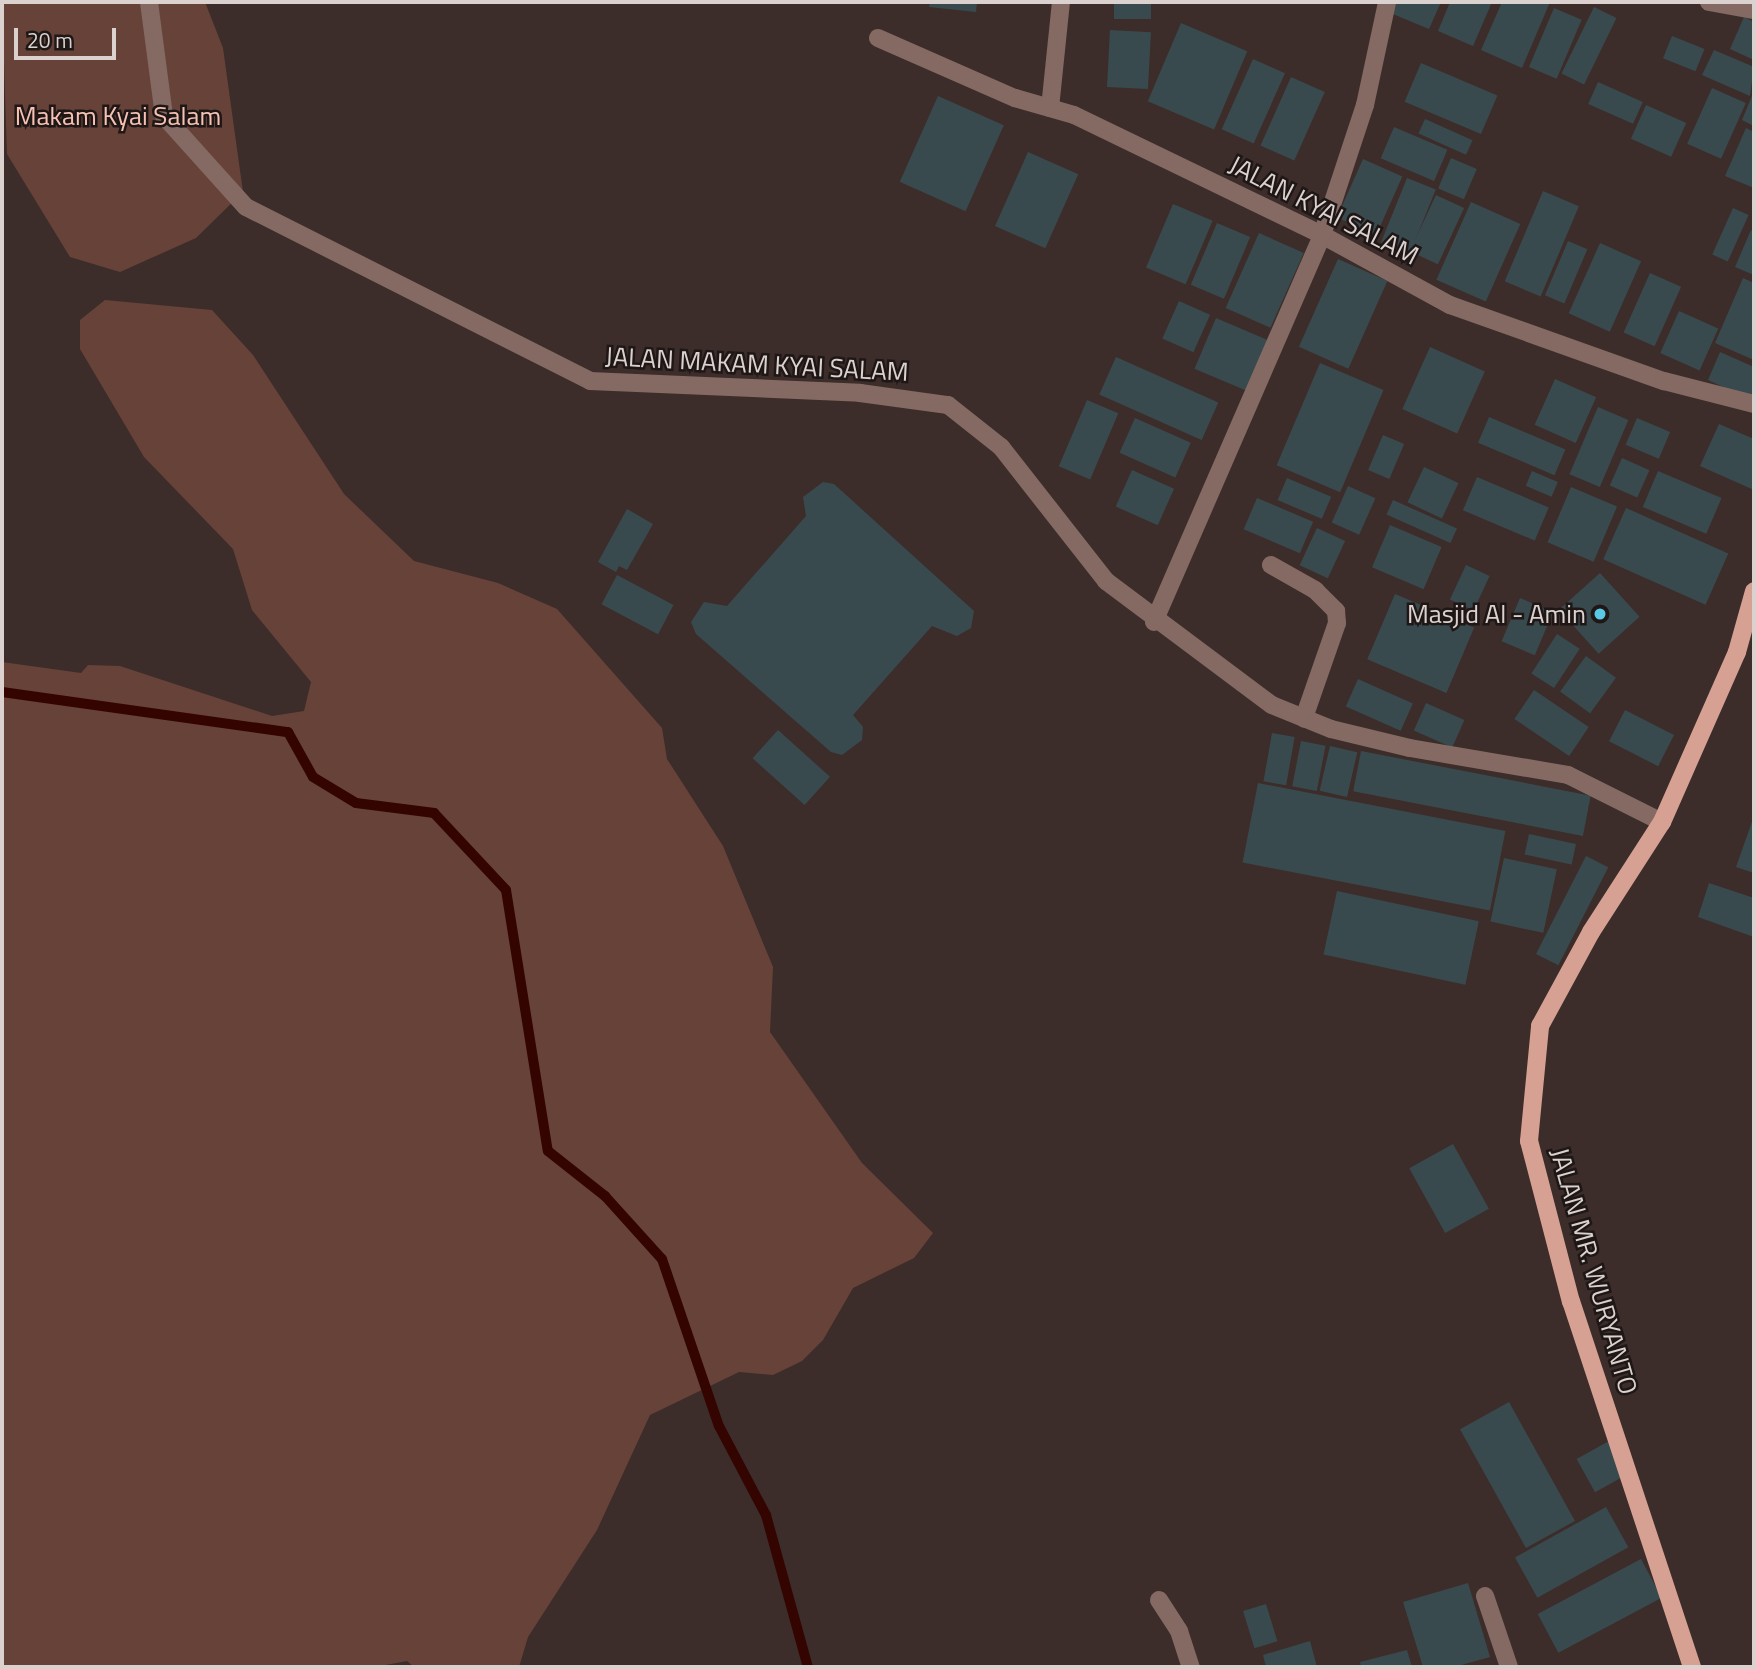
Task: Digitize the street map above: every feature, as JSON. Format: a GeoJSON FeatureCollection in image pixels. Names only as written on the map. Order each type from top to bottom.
{"type":"FeatureCollection","features":[{"type":"Feature","properties":{"kind":"main road","name":"JALAN MR. WURYANTO"},"geometry":{"type":"LineString","coordinates":[[1692,1667],[1571,1302],[1529,1141],[1540,1026],[1591,932],[1662,822],[1731,664],[1754,591]]}},
{"type":"Feature","properties":{"kind":"street","name":"JALAN MAKAM KYAI SALAM"},"geometry":{"type":"LineString","coordinates":[[149,2],[164,116],[246,207],[590,381],[860,393],[948,405],[1001,447],[1106,581],[1154,622],[1272,705],[1304,718],[1410,748],[1568,775],[1662,822]]}},
{"type":"Feature","properties":{"kind":"street"},"geometry":{"type":"LineString","coordinates":[[1050,108],[1060,2]]}},
{"type":"Feature","properties":{"kind":"street"},"geometry":{"type":"LineString","coordinates":[[1154,622],[1322,235],[1364,104],[1387,2]]}},
{"type":"Feature","properties":{"kind":"street"},"geometry":{"type":"LineString","coordinates":[[1709,2],[1754,10]]}},
{"type":"Feature","properties":{"kind":"street","name":"JALAN KYAI SALAM"},"geometry":{"type":"LineString","coordinates":[[878,38],[1050,108],[1322,235],[1450,305],[1664,381],[1754,404]]}},
{"type":"Feature","properties":{"kind":"street"},"geometry":{"type":"LineString","coordinates":[[1271,565],[1331,602],[1336,611],[1337,623],[1304,718]]}},
{"type":"Feature","properties":{"kind":"street"},"geometry":{"type":"LineString","coordinates":[[1485,1596],[1509,1667]]}},
{"type":"Feature","properties":{"kind":"street"},"geometry":{"type":"LineString","coordinates":[[1159,1600],[1178,1631],[1191,1667]]}},
{"type":"Feature","properties":{"kind":"green space","name":"Makam Kyai Salam"},"geometry":{"type":"Polygon","coordinates":[[[2,2],[205,2],[223,48],[243,192],[196,238],[120,272],[70,257],[7,154],[2,2]]]}},
{"type":"Feature","properties":{"kind":"green space"},"geometry":{"type":"Polygon","coordinates":[[[105,300],[212,310],[253,355],[344,494],[414,561],[498,583],[557,609],[662,728],[667,759],[723,846],[773,967],[770,1032],[862,1163],[933,1233],[914,1258],[853,1288],[823,1340],[802,1361],[773,1375],[739,1372],[650,1415],[597,1530],[528,1637],[519,1667],[414,1667],[407,1661],[375,1667],[2,1667],[2,662],[81,673],[88,665],[120,666],[272,716],[304,711],[311,682],[252,610],[233,549],[144,457],[80,349],[80,320],[105,300]]]}},
{"type":"Feature","properties":{"kind":"building"},"geometry":{"type":"Polygon","coordinates":[[[930,2],[977,2],[976,12],[929,7],[930,2]]]}},
{"type":"Feature","properties":{"kind":"building"},"geometry":{"type":"Polygon","coordinates":[[[1114,2],[1151,2],[1151,19],[1114,19],[1114,2]]]}},
{"type":"Feature","properties":{"kind":"building"},"geometry":{"type":"Polygon","coordinates":[[[1393,2],[1441,2],[1429,29],[1388,12],[1393,2]]]}},
{"type":"Feature","properties":{"kind":"building"},"geometry":{"type":"Polygon","coordinates":[[[1450,2],[1492,2],[1473,46],[1438,31],[1450,2]]]}},
{"type":"Feature","properties":{"kind":"building"},"geometry":{"type":"Polygon","coordinates":[[[1502,2],[1550,2],[1522,68],[1481,50],[1502,2]]]}},
{"type":"Feature","properties":{"kind":"building"},"geometry":{"type":"Polygon","coordinates":[[[1594,7],[1616,18],[1584,84],[1562,74],[1594,7]]]}},
{"type":"Feature","properties":{"kind":"building"},"geometry":{"type":"Polygon","coordinates":[[[1554,8],[1582,20],[1557,79],[1529,67],[1554,8]]]}},
{"type":"Feature","properties":{"kind":"building"},"geometry":{"type":"Polygon","coordinates":[[[1744,17],[1754,22],[1754,60],[1730,49],[1744,17]]]}},
{"type":"Feature","properties":{"kind":"building"},"geometry":{"type":"Polygon","coordinates":[[[1181,23],[1247,51],[1214,129],[1148,101],[1181,23]]]}},
{"type":"Feature","properties":{"kind":"building"},"geometry":{"type":"Polygon","coordinates":[[[1110,30],[1151,32],[1148,89],[1107,87],[1110,30]]]}},
{"type":"Feature","properties":{"kind":"building"},"geometry":{"type":"Polygon","coordinates":[[[1672,36],[1704,49],[1695,71],[1663,58],[1672,36]]]}},
{"type":"Feature","properties":{"kind":"building"},"geometry":{"type":"Polygon","coordinates":[[[1714,50],[1754,67],[1750,96],[1702,75],[1714,50]]]}},
{"type":"Feature","properties":{"kind":"building"},"geometry":{"type":"Polygon","coordinates":[[[1253,59],[1285,73],[1254,144],[1222,129],[1253,59]]]}},
{"type":"Feature","properties":{"kind":"building"},"geometry":{"type":"Polygon","coordinates":[[[1421,63],[1497,95],[1481,134],[1405,102],[1421,63]]]}},
{"type":"Feature","properties":{"kind":"building"},"geometry":{"type":"Polygon","coordinates":[[[1291,77],[1325,92],[1294,161],[1260,146],[1291,77]]]}},
{"type":"Feature","properties":{"kind":"building"},"geometry":{"type":"Polygon","coordinates":[[[1598,82],[1643,102],[1633,124],[1588,104],[1598,82]]]}},
{"type":"Feature","properties":{"kind":"building"},"geometry":{"type":"Polygon","coordinates":[[[1712,88],[1746,103],[1721,159],[1687,144],[1712,88]]]}},
{"type":"Feature","properties":{"kind":"building"},"geometry":{"type":"Polygon","coordinates":[[[1754,91],[1754,126],[1742,120],[1754,91]]]}},
{"type":"Feature","properties":{"kind":"building"},"geometry":{"type":"Polygon","coordinates":[[[938,96],[1004,125],[966,211],[900,182],[938,96]]]}},
{"type":"Feature","properties":{"kind":"building"},"geometry":{"type":"Polygon","coordinates":[[[1646,105],[1686,123],[1671,157],[1631,139],[1646,105]]]}},
{"type":"Feature","properties":{"kind":"building"},"geometry":{"type":"Polygon","coordinates":[[[1425,119],[1473,140],[1466,155],[1418,134],[1425,119]]]}},
{"type":"Feature","properties":{"kind":"building"},"geometry":{"type":"Polygon","coordinates":[[[1394,127],[1447,150],[1434,181],[1381,158],[1394,127]]]}},
{"type":"Feature","properties":{"kind":"building"},"geometry":{"type":"Polygon","coordinates":[[[1746,128],[1754,132],[1754,188],[1725,176],[1746,128]]]}},
{"type":"Feature","properties":{"kind":"building"},"geometry":{"type":"Polygon","coordinates":[[[1028,152],[1078,174],[1045,248],[995,226],[1028,152]]]}},
{"type":"Feature","properties":{"kind":"building"},"geometry":{"type":"Polygon","coordinates":[[[1451,158],[1477,169],[1464,199],[1438,188],[1451,158]]]}},
{"type":"Feature","properties":{"kind":"building"},"geometry":{"type":"Polygon","coordinates":[[[1363,159],[1402,176],[1376,235],[1337,217],[1363,159]]]}},
{"type":"Feature","properties":{"kind":"building"},"geometry":{"type":"Polygon","coordinates":[[[1407,178],[1436,190],[1410,255],[1381,243],[1407,178]]]}},
{"type":"Feature","properties":{"kind":"building"},"geometry":{"type":"Polygon","coordinates":[[[1543,191],[1579,206],[1541,296],[1505,281],[1543,191]]]}},
{"type":"Feature","properties":{"kind":"building"},"geometry":{"type":"Polygon","coordinates":[[[1436,195],[1464,208],[1438,264],[1410,251],[1436,195]]]}},
{"type":"Feature","properties":{"kind":"building"},"geometry":{"type":"Polygon","coordinates":[[[1471,202],[1520,224],[1486,302],[1436,280],[1471,202]]]}},
{"type":"Feature","properties":{"kind":"building"},"geometry":{"type":"Polygon","coordinates":[[[1173,204],[1213,221],[1186,284],[1146,268],[1173,204]]]}},
{"type":"Feature","properties":{"kind":"building"},"geometry":{"type":"Polygon","coordinates":[[[1733,208],[1749,215],[1728,262],[1712,255],[1733,208]]]}},
{"type":"Feature","properties":{"kind":"building"},"geometry":{"type":"Polygon","coordinates":[[[1217,223],[1250,237],[1224,299],[1191,285],[1217,223]]]}},
{"type":"Feature","properties":{"kind":"building"},"geometry":{"type":"Polygon","coordinates":[[[1751,230],[1754,232],[1754,275],[1735,267],[1751,230]]]}},
{"type":"Feature","properties":{"kind":"building"},"geometry":{"type":"Polygon","coordinates":[[[1259,233],[1304,253],[1270,328],[1226,308],[1259,233]]]}},
{"type":"Feature","properties":{"kind":"building"},"geometry":{"type":"Polygon","coordinates":[[[1568,241],[1587,249],[1564,304],[1545,295],[1568,241]]]}},
{"type":"Feature","properties":{"kind":"building"},"geometry":{"type":"Polygon","coordinates":[[[1600,243],[1641,261],[1610,332],[1569,313],[1600,243]]]}},
{"type":"Feature","properties":{"kind":"building"},"geometry":{"type":"Polygon","coordinates":[[[1338,259],[1387,281],[1348,369],[1299,347],[1338,259]]]}},
{"type":"Feature","properties":{"kind":"building"},"geometry":{"type":"Polygon","coordinates":[[[1650,273],[1681,287],[1655,346],[1624,332],[1650,273]]]}},
{"type":"Feature","properties":{"kind":"building"},"geometry":{"type":"Polygon","coordinates":[[[1743,278],[1754,283],[1754,360],[1715,343],[1743,278]]]}},
{"type":"Feature","properties":{"kind":"building"},"geometry":{"type":"Polygon","coordinates":[[[1179,301],[1210,315],[1193,352],[1162,338],[1179,301]]]}},
{"type":"Feature","properties":{"kind":"building"},"geometry":{"type":"Polygon","coordinates":[[[1679,311],[1718,328],[1700,371],[1660,353],[1679,311]]]}},
{"type":"Feature","properties":{"kind":"building"},"geometry":{"type":"Polygon","coordinates":[[[1216,318],[1268,340],[1246,391],[1195,369],[1216,318]]]}},
{"type":"Feature","properties":{"kind":"building"},"geometry":{"type":"Polygon","coordinates":[[[1430,347],[1485,371],[1457,434],[1402,409],[1430,347]]]}},
{"type":"Feature","properties":{"kind":"building"},"geometry":{"type":"Polygon","coordinates":[[[1720,352],[1754,367],[1754,401],[1708,380],[1720,352]]]}},
{"type":"Feature","properties":{"kind":"building"},"geometry":{"type":"Polygon","coordinates":[[[1116,357],[1218,403],[1202,440],[1099,394],[1116,357]]]}},
{"type":"Feature","properties":{"kind":"building"},"geometry":{"type":"Polygon","coordinates":[[[1320,363],[1384,390],[1340,492],[1277,465],[1320,363]]]}},
{"type":"Feature","properties":{"kind":"building"},"geometry":{"type":"Polygon","coordinates":[[[1555,379],[1596,397],[1576,443],[1535,425],[1555,379]]]}},
{"type":"Feature","properties":{"kind":"building"},"geometry":{"type":"Polygon","coordinates":[[[1087,400],[1118,413],[1090,480],[1059,466],[1087,400]]]}},
{"type":"Feature","properties":{"kind":"building"},"geometry":{"type":"Polygon","coordinates":[[[1598,407],[1628,420],[1600,487],[1569,474],[1598,407]]]}},
{"type":"Feature","properties":{"kind":"building"},"geometry":{"type":"Polygon","coordinates":[[[1489,417],[1565,449],[1554,475],[1478,443],[1489,417]]]}},
{"type":"Feature","properties":{"kind":"building"},"geometry":{"type":"Polygon","coordinates":[[[1135,418],[1191,443],[1175,478],[1120,453],[1135,418]]]}},
{"type":"Feature","properties":{"kind":"building"},"geometry":{"type":"Polygon","coordinates":[[[1637,418],[1670,432],[1659,459],[1626,445],[1637,418]]]}},
{"type":"Feature","properties":{"kind":"building"},"geometry":{"type":"Polygon","coordinates":[[[1719,424],[1754,439],[1754,490],[1700,466],[1719,424]]]}},
{"type":"Feature","properties":{"kind":"building"},"geometry":{"type":"Polygon","coordinates":[[[1383,435],[1404,444],[1389,479],[1368,470],[1383,435]]]}},
{"type":"Feature","properties":{"kind":"building"},"geometry":{"type":"Polygon","coordinates":[[[1622,458],[1649,470],[1637,498],[1610,485],[1622,458]]]}},
{"type":"Feature","properties":{"kind":"building"},"geometry":{"type":"Polygon","coordinates":[[[1424,467],[1458,483],[1442,518],[1408,502],[1424,467]]]}},
{"type":"Feature","properties":{"kind":"building"},"geometry":{"type":"Polygon","coordinates":[[[1132,470],[1174,489],[1158,525],[1116,507],[1132,470]]]}},
{"type":"Feature","properties":{"kind":"building"},"geometry":{"type":"Polygon","coordinates":[[[1532,471],[1558,482],[1552,497],[1526,486],[1532,471]]]}},
{"type":"Feature","properties":{"kind":"building"},"geometry":{"type":"Polygon","coordinates":[[[1658,471],[1722,498],[1706,534],[1643,507],[1658,471]]]}},
{"type":"Feature","properties":{"kind":"building"},"geometry":{"type":"Polygon","coordinates":[[[1477,477],[1549,507],[1535,541],[1463,510],[1477,477]]]}},
{"type":"Feature","properties":{"kind":"building"},"geometry":{"type":"Polygon","coordinates":[[[1287,478],[1331,497],[1322,519],[1278,500],[1287,478]]]}},
{"type":"Feature","properties":{"kind":"building"},"geometry":{"type":"Polygon","coordinates":[[[823,482],[834,484],[974,611],[971,628],[957,636],[932,626],[853,715],[863,727],[862,740],[842,755],[831,752],[696,634],[691,622],[704,602],[727,606],[806,516],[803,497],[823,482]]]}},
{"type":"Feature","properties":{"kind":"building"},"geometry":{"type":"Polygon","coordinates":[[[1348,486],[1375,498],[1359,535],[1332,523],[1348,486]]]}},
{"type":"Feature","properties":{"kind":"building"},"geometry":{"type":"Polygon","coordinates":[[[1571,487],[1617,507],[1594,562],[1548,542],[1571,487]]]}},
{"type":"Feature","properties":{"kind":"building"},"geometry":{"type":"Polygon","coordinates":[[[1257,498],[1313,522],[1300,553],[1244,529],[1257,498]]]}},
{"type":"Feature","properties":{"kind":"building"},"geometry":{"type":"Polygon","coordinates":[[[1393,500],[1457,528],[1450,543],[1386,515],[1393,500]]]}},
{"type":"Feature","properties":{"kind":"building"},"geometry":{"type":"Polygon","coordinates":[[[1626,508],[1728,554],[1706,605],[1603,559],[1626,508]]]}},
{"type":"Feature","properties":{"kind":"building"},"geometry":{"type":"Polygon","coordinates":[[[627,509],[653,524],[627,570],[619,566],[616,572],[598,562],[627,509]]]}},
{"type":"Feature","properties":{"kind":"building"},"geometry":{"type":"Polygon","coordinates":[[[1390,525],[1442,547],[1424,589],[1372,567],[1390,525]]]}},
{"type":"Feature","properties":{"kind":"building"},"geometry":{"type":"Polygon","coordinates":[[[1317,528],[1345,541],[1328,578],[1300,565],[1317,528]]]}},
{"type":"Feature","properties":{"kind":"building"},"geometry":{"type":"Polygon","coordinates":[[[1466,565],[1490,576],[1474,610],[1450,599],[1466,565]]]}},
{"type":"Feature","properties":{"kind":"building","name":"Masjid Al - Amin"},"geometry":{"type":"Polygon","coordinates":[[[1600,573],[1639,617],[1599,654],[1559,610],[1600,573]]]}},
{"type":"Feature","properties":{"kind":"building"},"geometry":{"type":"Polygon","coordinates":[[[617,575],[674,605],[658,634],[602,604],[617,575]]]}},
{"type":"Feature","properties":{"kind":"building"},"geometry":{"type":"Polygon","coordinates":[[[1395,594],[1474,628],[1446,693],[1367,659],[1395,594]]]}},
{"type":"Feature","properties":{"kind":"building"},"geometry":{"type":"Polygon","coordinates":[[[1520,598],[1553,612],[1535,655],[1502,641],[1520,598]]]}},
{"type":"Feature","properties":{"kind":"building"},"geometry":{"type":"Polygon","coordinates":[[[1557,634],[1580,649],[1554,688],[1531,673],[1557,634]]]}},
{"type":"Feature","properties":{"kind":"building"},"geometry":{"type":"Polygon","coordinates":[[[1586,656],[1616,678],[1590,713],[1560,692],[1586,656]]]}},
{"type":"Feature","properties":{"kind":"building"},"geometry":{"type":"Polygon","coordinates":[[[1358,679],[1413,703],[1401,731],[1346,706],[1358,679]]]}},
{"type":"Feature","properties":{"kind":"building"},"geometry":{"type":"Polygon","coordinates":[[[1534,690],[1589,727],[1569,756],[1514,719],[1534,690]]]}},
{"type":"Feature","properties":{"kind":"building"},"geometry":{"type":"Polygon","coordinates":[[[1426,703],[1464,720],[1452,747],[1414,730],[1426,703]]]}},
{"type":"Feature","properties":{"kind":"building"},"geometry":{"type":"Polygon","coordinates":[[[1625,710],[1674,735],[1658,766],[1609,741],[1625,710]]]}},
{"type":"Feature","properties":{"kind":"building"},"geometry":{"type":"Polygon","coordinates":[[[778,730],[830,777],[805,805],[753,758],[778,730]]]}},
{"type":"Feature","properties":{"kind":"building"},"geometry":{"type":"Polygon","coordinates":[[[1272,733],[1295,737],[1286,785],[1263,781],[1272,733]]]}},
{"type":"Feature","properties":{"kind":"building"},"geometry":{"type":"Polygon","coordinates":[[[1301,741],[1326,746],[1317,791],[1292,786],[1301,741]]]}},
{"type":"Feature","properties":{"kind":"building"},"geometry":{"type":"Polygon","coordinates":[[[1330,746],[1357,752],[1347,797],[1320,791],[1330,746]]]}},
{"type":"Feature","properties":{"kind":"building"},"geometry":{"type":"Polygon","coordinates":[[[1361,751],[1591,796],[1583,836],[1353,791],[1361,751]]]}},
{"type":"Feature","properties":{"kind":"building"},"geometry":{"type":"Polygon","coordinates":[[[1258,783],[1505,831],[1490,911],[1243,863],[1258,783]]]}},
{"type":"Feature","properties":{"kind":"building"},"geometry":{"type":"Polygon","coordinates":[[[1754,816],[1754,873],[1736,867],[1754,816]]]}},
{"type":"Feature","properties":{"kind":"building"},"geometry":{"type":"Polygon","coordinates":[[[1529,834],[1576,844],[1572,865],[1525,855],[1529,834]]]}},
{"type":"Feature","properties":{"kind":"building"},"geometry":{"type":"Polygon","coordinates":[[[1586,856],[1608,867],[1558,965],[1536,954],[1586,856]]]}},
{"type":"Feature","properties":{"kind":"building"},"geometry":{"type":"Polygon","coordinates":[[[1504,858],[1557,869],[1543,933],[1490,922],[1504,858]]]}},
{"type":"Feature","properties":{"kind":"building"},"geometry":{"type":"Polygon","coordinates":[[[1709,883],[1754,898],[1754,937],[1698,917],[1709,883]]]}},
{"type":"Feature","properties":{"kind":"building"},"geometry":{"type":"Polygon","coordinates":[[[1337,891],[1479,921],[1465,985],[1323,955],[1337,891]]]}},
{"type":"Feature","properties":{"kind":"building"},"geometry":{"type":"Polygon","coordinates":[[[1453,1144],[1489,1209],[1445,1233],[1409,1168],[1453,1144]]]}},
{"type":"Feature","properties":{"kind":"building"},"geometry":{"type":"Polygon","coordinates":[[[1509,1402],[1575,1521],[1526,1548],[1460,1429],[1509,1402]]]}},
{"type":"Feature","properties":{"kind":"building"},"geometry":{"type":"Polygon","coordinates":[[[1609,1441],[1627,1474],[1595,1492],[1577,1459],[1609,1441]]]}},
{"type":"Feature","properties":{"kind":"building"},"geometry":{"type":"Polygon","coordinates":[[[1606,1507],[1628,1547],[1537,1598],[1515,1557],[1606,1507]]]}},
{"type":"Feature","properties":{"kind":"building"},"geometry":{"type":"Polygon","coordinates":[[[1641,1559],[1662,1598],[1558,1653],[1538,1614],[1641,1559]]]}},
{"type":"Feature","properties":{"kind":"building"},"geometry":{"type":"Polygon","coordinates":[[[1468,1583],[1490,1657],[1454,1667],[1423,1667],[1403,1602],[1468,1583]]]}},
{"type":"Feature","properties":{"kind":"building"},"geometry":{"type":"Polygon","coordinates":[[[1266,1604],[1277,1641],[1254,1648],[1243,1611],[1266,1604]]]}},
{"type":"Feature","properties":{"kind":"building"},"geometry":{"type":"Polygon","coordinates":[[[1310,1641],[1317,1667],[1266,1667],[1263,1655],[1310,1641]]]}},
{"type":"Feature","properties":{"kind":"building"},"geometry":{"type":"Polygon","coordinates":[[[1407,1650],[1412,1667],[1361,1667],[1360,1662],[1407,1650]]]}},
{"type":"Feature","properties":{"kind":"waterway"},"geometry":{"type":"LineString","coordinates":[[2,692],[288,732],[313,777],[356,803],[434,813],[506,890],[548,1151],[605,1196],[662,1259],[719,1426],[766,1515],[808,1667]]}},
{"type":"Feature","properties":{"kind":"place","name":"Masjid Al - Amin"},"geometry":{"type":"Point","coordinates":[1600,614]}}]}
